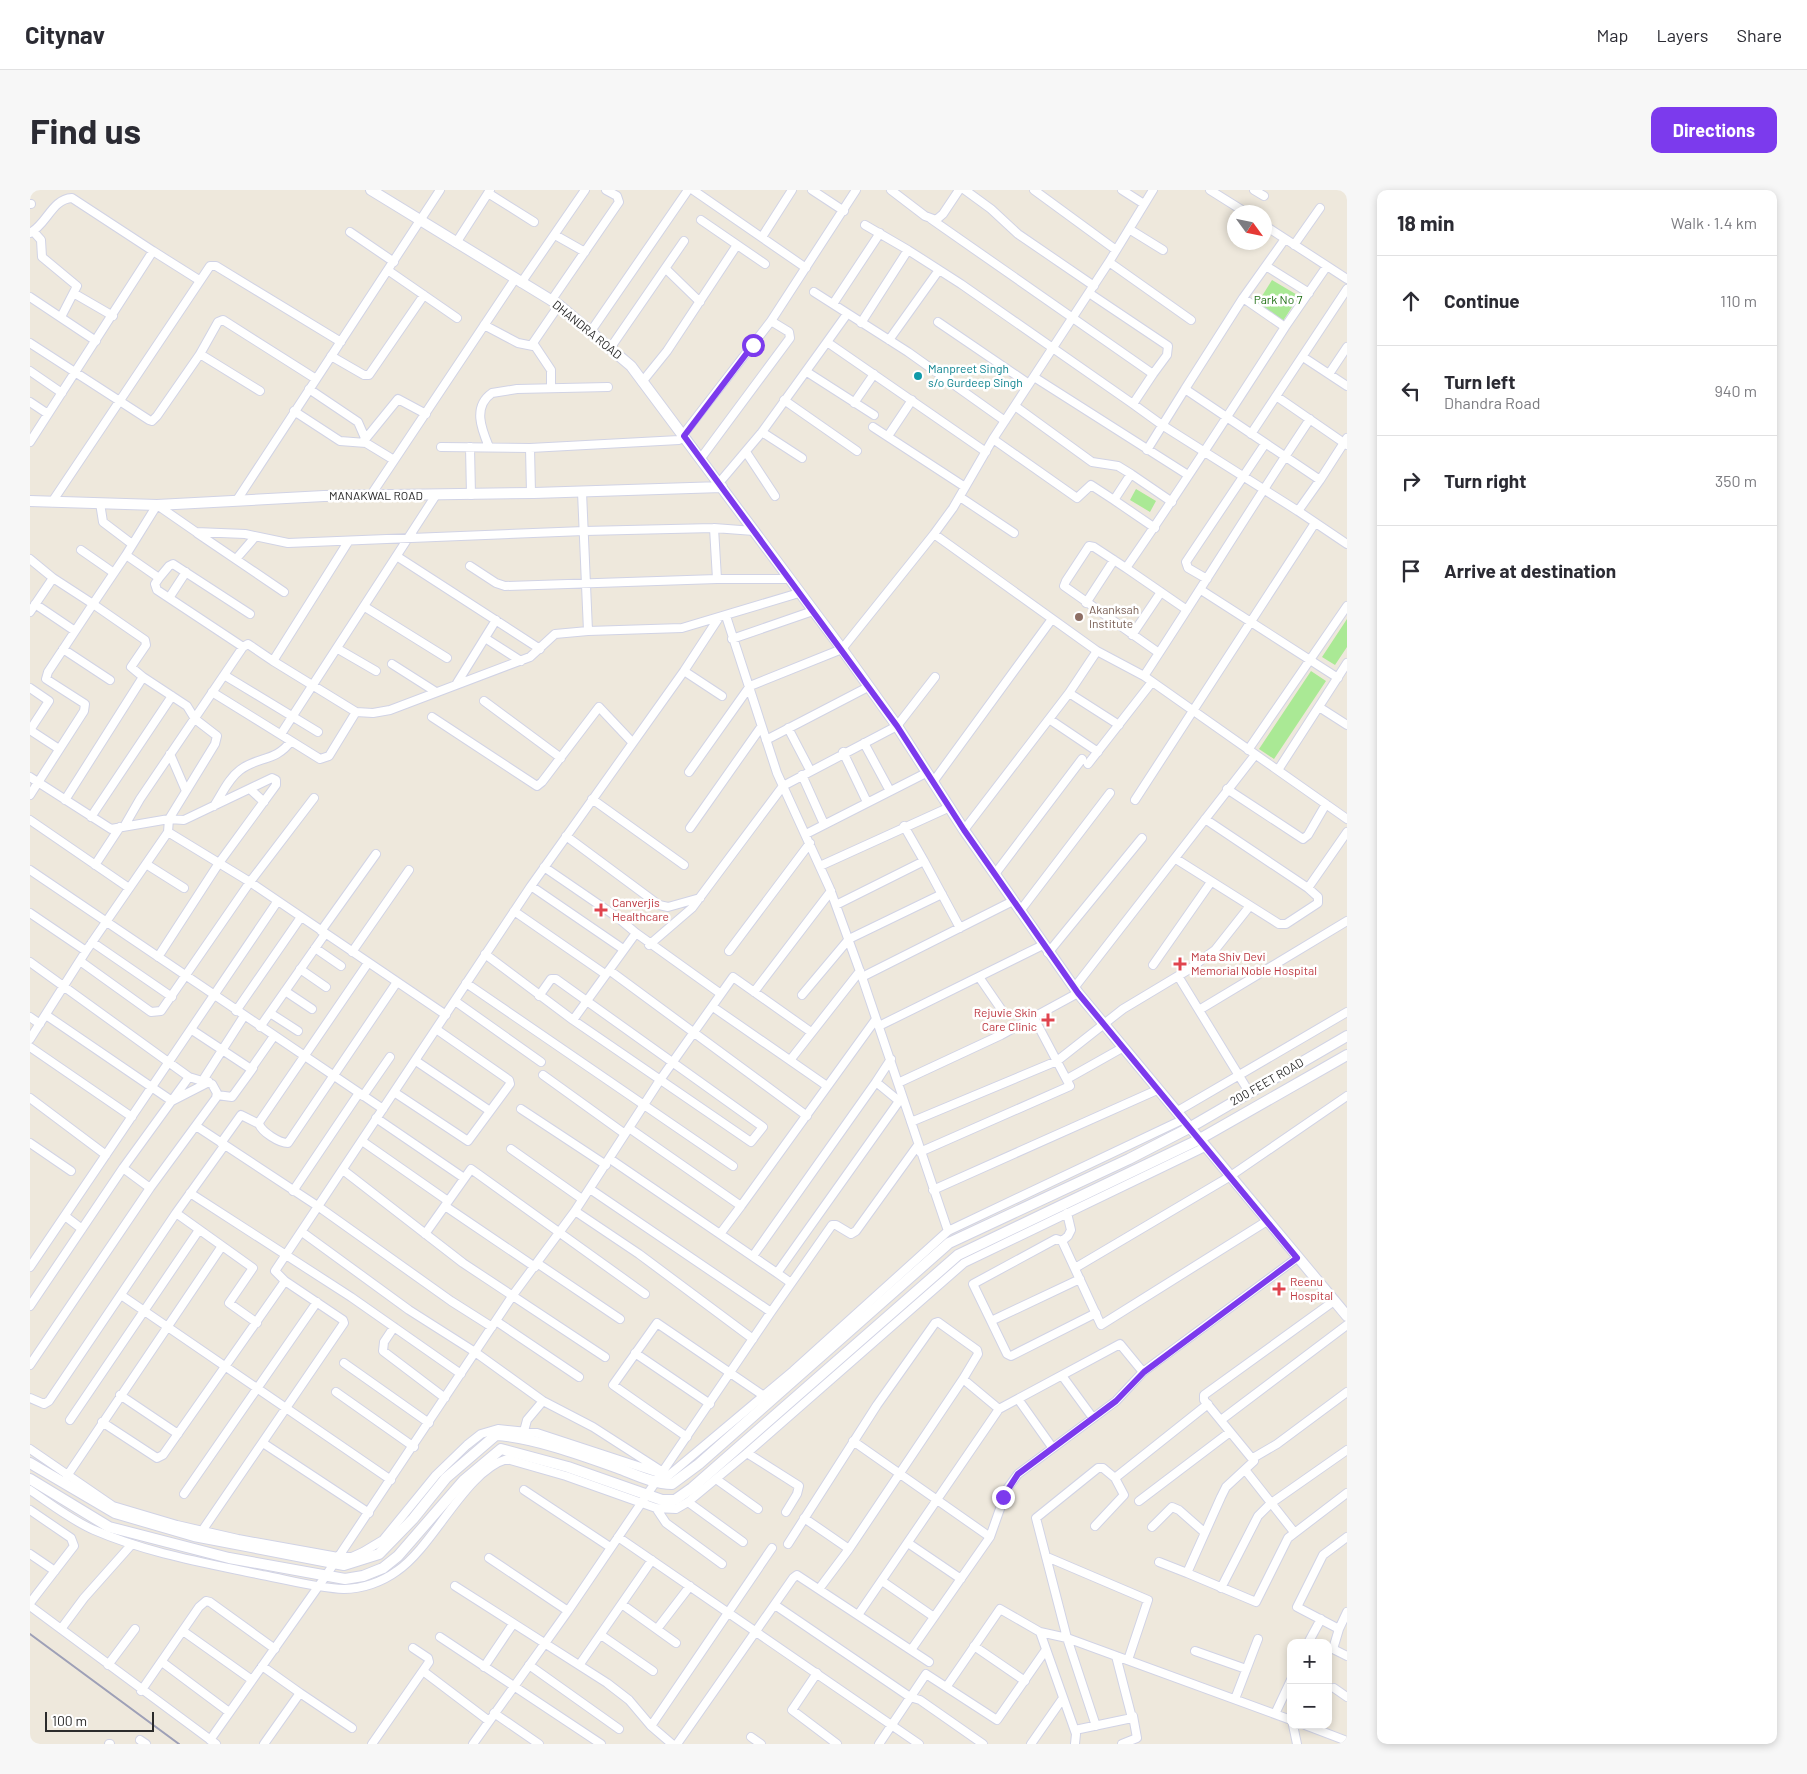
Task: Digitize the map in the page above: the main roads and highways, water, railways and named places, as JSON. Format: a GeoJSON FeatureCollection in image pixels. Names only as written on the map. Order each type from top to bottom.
{"type":"FeatureCollection","features":[{"type":"Feature","properties":{"kind":"railway"},"geometry":{"type":"LineString","coordinates":[[30,1634],[179,1744]]}},
{"type":"Feature","properties":{"kind":"place","name":"Manpreet Singh s/o Gurdeep Singh"},"geometry":{"type":"Point","coordinates":[918,376]}},
{"type":"Feature","properties":{"kind":"place","name":"Akanksah Institute"},"geometry":{"type":"Point","coordinates":[1079,617]}},
{"type":"Feature","properties":{"kind":"place","name":"Canverjis Healthcare"},"geometry":{"type":"Point","coordinates":[601,910]}},
{"type":"Feature","properties":{"kind":"place","name":"Mata Shiv Devi Memorial Noble Hospital"},"geometry":{"type":"Point","coordinates":[1180,964]}},
{"type":"Feature","properties":{"kind":"place","name":"Rejuvie Skin Care Clinic"},"geometry":{"type":"Point","coordinates":[1048,1020]}},
{"type":"Feature","properties":{"kind":"place","name":"Reenu Hospital"},"geometry":{"type":"Point","coordinates":[1279,1289]}},
{"type":"Feature","properties":{"kind":"park label","name":"Park No 7"},"geometry":{"type":"Point","coordinates":[1278,300]}}]}
